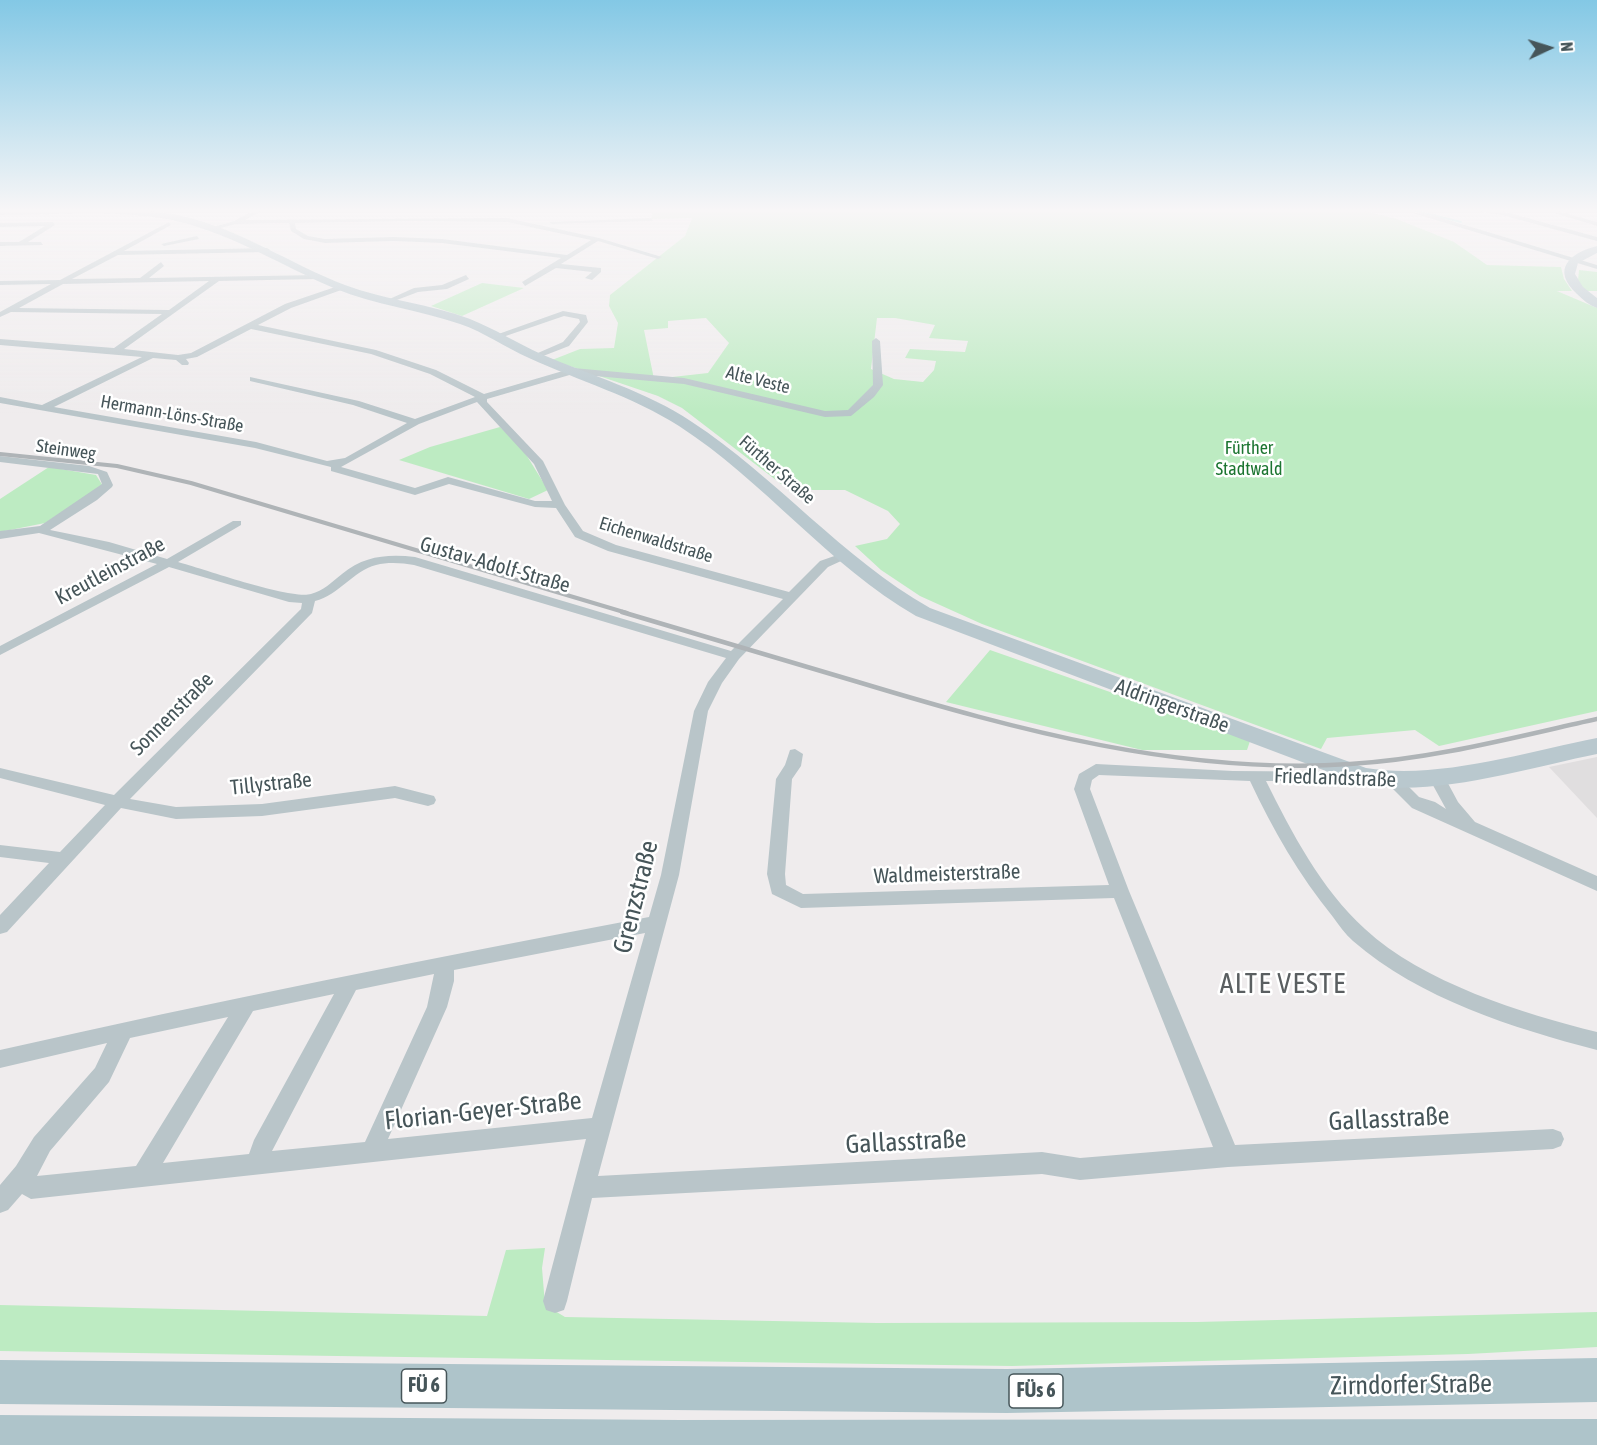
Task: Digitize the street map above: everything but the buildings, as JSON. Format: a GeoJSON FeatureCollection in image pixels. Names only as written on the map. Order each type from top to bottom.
{"type":"FeatureCollection","features":[{"type":"Feature","properties":{"kind":"main road","name":"Fürther Straße"},"geometry":{"type":"LineString","coordinates":[[320,278],[341,287],[433,311],[465,322],[535,356],[642,399],[684,423],[722,449],[846,556],[902,600],[923,612],[980,635]]}},
{"type":"Feature","properties":{"kind":"main road"},"geometry":{"type":"LineString","coordinates":[[1570,278],[1577,289],[1597,304]]}},
{"type":"Feature","properties":{"kind":"main road","name":"Aldringerstraße"},"geometry":{"type":"LineString","coordinates":[[980,635],[1364,776]]}},
{"type":"Feature","properties":{"kind":"main road","name":"Friedlandstraße"},"geometry":{"type":"LineString","coordinates":[[1364,776],[1393,781],[1437,778],[1597,746]]}},
{"type":"Feature","properties":{"kind":"main road","name":"Zirndorfer Straße"},"geometry":{"type":"LineString","coordinates":[[848,1390],[1225,1389],[1597,1380]]}},
{"type":"Feature","properties":{"kind":"main road","name":"FÜ 6"},"geometry":{"type":"LineString","coordinates":[[0,1382],[848,1390]]}},
{"type":"Feature","properties":{"kind":"main road"},"geometry":{"type":"LineString","coordinates":[[0,1438],[864,1443],[1597,1442]]}},
{"type":"Feature","properties":{"kind":"street"},"geometry":{"type":"LineString","coordinates":[[0,315],[65,278]]}},
{"type":"Feature","properties":{"kind":"street"},"geometry":{"type":"LineString","coordinates":[[0,284],[269,278]]}},
{"type":"Feature","properties":{"kind":"street"},"geometry":{"type":"LineString","coordinates":[[389,301],[417,290],[444,287],[463,278]]}},
{"type":"Feature","properties":{"kind":"street"},"geometry":{"type":"LineString","coordinates":[[525,284],[535,278]]}},
{"type":"Feature","properties":{"kind":"street"},"geometry":{"type":"LineString","coordinates":[[116,351],[216,280]]}},
{"type":"Feature","properties":{"kind":"street"},"geometry":{"type":"LineString","coordinates":[[0,342],[116,351],[182,361],[288,306],[341,287]]}},
{"type":"Feature","properties":{"kind":"street"},"geometry":{"type":"LineString","coordinates":[[9,310],[170,312]]}},
{"type":"Feature","properties":{"kind":"street"},"geometry":{"type":"LineString","coordinates":[[494,337],[563,314],[583,316],[584,322],[570,341],[535,356]]}},
{"type":"Feature","properties":{"kind":"street"},"geometry":{"type":"LineString","coordinates":[[249,326],[373,352],[433,372],[483,397]]}},
{"type":"Feature","properties":{"kind":"street","name":"Alte Veste"},"geometry":{"type":"LineString","coordinates":[[573,371],[684,381],[837,415],[851,413],[871,395],[878,385],[876,340]]}},
{"type":"Feature","properties":{"kind":"street"},"geometry":{"type":"LineString","coordinates":[[45,407],[152,355]]}},
{"type":"Feature","properties":{"kind":"street"},"geometry":{"type":"LineString","coordinates":[[337,466],[415,422],[483,397],[573,371]]}},
{"type":"Feature","properties":{"kind":"street"},"geometry":{"type":"LineString","coordinates":[[254,379],[356,403],[415,422]]}},
{"type":"Feature","properties":{"kind":"street","name":"Eichenwaldstraße"},"geometry":{"type":"LineString","coordinates":[[483,397],[482,402],[539,463],[559,505],[579,534],[593,541],[791,597]]}},
{"type":"Feature","properties":{"kind":"street","name":"Hermann-Löns-Straße"},"geometry":{"type":"LineString","coordinates":[[0,400],[81,412],[91,417],[256,445],[337,466],[415,492],[448,480],[535,504],[559,505]]}},
{"type":"Feature","properties":{"kind":"street","name":"Steinweg"},"geometry":{"type":"LineString","coordinates":[[0,459],[89,469],[102,472],[107,479],[108,486],[99,495],[43,531]]}},
{"type":"Feature","properties":{"kind":"street","name":"Kreutleinstraße"},"geometry":{"type":"LineString","coordinates":[[0,651],[237,524]]}},
{"type":"Feature","properties":{"kind":"street"},"geometry":{"type":"LineString","coordinates":[[0,536],[43,531],[109,546],[294,599],[309,600]]}},
{"type":"Feature","properties":{"kind":"street","name":"Grenzstraße"},"geometry":{"type":"LineString","coordinates":[[555,1301],[600,1127],[670,875],[701,711],[716,681],[734,656],[824,564],[846,556]]}},
{"type":"Feature","properties":{"kind":"street","name":"Gustav-Adolf-Straße"},"geometry":{"type":"LineString","coordinates":[[309,600],[326,594],[361,566],[395,558],[480,579],[734,656]]}},
{"type":"Feature","properties":{"kind":"street","name":"Sonnenstraße"},"geometry":{"type":"LineString","coordinates":[[0,927],[117,802],[307,610],[309,600]]}},
{"type":"Feature","properties":{"kind":"street","name":"Waldmeisterstraße"},"geometry":{"type":"LineString","coordinates":[[795,754],[793,766],[784,779],[776,874],[778,889],[801,901],[1120,891]]}},
{"type":"Feature","properties":{"kind":"street","name":"Friedlandstraße"},"geometry":{"type":"LineString","coordinates":[[1120,891],[1082,789],[1085,778],[1096,769],[1255,776],[1364,776]]}},
{"type":"Feature","properties":{"kind":"street","name":"Tillystraße"},"geometry":{"type":"LineString","coordinates":[[0,773],[117,802],[176,813],[262,810],[395,792],[428,800]]}},
{"type":"Feature","properties":{"kind":"street"},"geometry":{"type":"LineString","coordinates":[[1255,776],[1289,846],[1319,889],[1359,934],[1404,968],[1482,1003],[1569,1034],[1597,1041]]}},
{"type":"Feature","properties":{"kind":"street"},"geometry":{"type":"LineString","coordinates":[[1437,778],[1446,791],[1446,800],[1454,811],[1479,829]]}},
{"type":"Feature","properties":{"kind":"street"},"geometry":{"type":"LineString","coordinates":[[1393,781],[1401,792],[1419,804],[1597,884]]}},
{"type":"Feature","properties":{"kind":"street"},"geometry":{"type":"LineString","coordinates":[[1419,804],[1437,806],[1446,800]]}},
{"type":"Feature","properties":{"kind":"street"},"geometry":{"type":"LineString","coordinates":[[0,851],[65,859]]}},
{"type":"Feature","properties":{"kind":"street"},"geometry":{"type":"LineString","coordinates":[[1120,891],[1228,1156]]}},
{"type":"Feature","properties":{"kind":"street"},"geometry":{"type":"LineString","coordinates":[[0,1059],[124,1030],[444,963],[658,923]]}},
{"type":"Feature","properties":{"kind":"street","name":"Florian-Geyer-Straße"},"geometry":{"type":"LineString","coordinates":[[372,1151],[437,1007],[444,981],[444,963]]}},
{"type":"Feature","properties":{"kind":"street"},"geometry":{"type":"LineString","coordinates":[[257,1164],[262,1147],[350,983]]}},
{"type":"Feature","properties":{"kind":"street"},"geometry":{"type":"LineString","coordinates":[[142,1176],[247,1004]]}},
{"type":"Feature","properties":{"kind":"street"},"geometry":{"type":"LineString","coordinates":[[0,1202],[24,1174],[42,1144],[102,1075],[124,1030]]}},
{"type":"Feature","properties":{"kind":"street","name":"Florian-Geyer-Straße"},"geometry":{"type":"LineString","coordinates":[[24,1174],[31,1188],[600,1127]]}},
{"type":"Feature","properties":{"kind":"street","name":"Gallasstraße"},"geometry":{"type":"LineString","coordinates":[[586,1186],[1042,1163],[1080,1169],[1103,1168],[1228,1156],[1553,1139]]}},
{"type":"Feature","properties":{"kind":"shaded area"},"geometry":{"type":"Polygon","coordinates":[[[1597,757],[1597,818],[1549,767],[1597,757]]]}},
{"type":"Feature","properties":{"kind":"green space","name":"Fürther Stadtwald"},"geometry":{"type":"Polygon","coordinates":[[[631,278],[1564,278],[1572,291],[1557,291],[1597,308],[1597,711],[1439,746],[1415,730],[1327,738],[1321,749],[982,624],[920,596],[881,570],[855,546],[887,539],[900,524],[888,511],[845,490],[789,490],[682,408],[658,396],[552,360],[580,349],[614,348],[618,323],[609,306],[610,295],[631,278]],[[706,318],[668,321],[668,328],[644,330],[654,379],[708,373],[729,343],[706,318]],[[877,318],[871,369],[894,379],[923,382],[934,370],[936,361],[905,358],[910,349],[965,352],[968,341],[929,338],[935,325],[895,318],[877,318]]]}},
{"type":"Feature","properties":{"kind":"green space"},"geometry":{"type":"Polygon","coordinates":[[[1597,278],[1597,291],[1585,291],[1578,280],[1597,278]]]}},
{"type":"Feature","properties":{"kind":"green space"},"geometry":{"type":"Polygon","coordinates":[[[482,283],[524,288],[462,316],[431,306],[482,283]]]}},
{"type":"Feature","properties":{"kind":"green space"},"geometry":{"type":"Polygon","coordinates":[[[500,427],[522,448],[548,490],[529,499],[399,460],[430,447],[500,427]]]}},
{"type":"Feature","properties":{"kind":"green space"},"geometry":{"type":"Polygon","coordinates":[[[49,467],[96,475],[103,486],[45,523],[0,532],[0,499],[49,467]]]}},
{"type":"Feature","properties":{"kind":"green space"},"geometry":{"type":"Polygon","coordinates":[[[990,650],[1250,741],[1247,750],[1142,750],[946,702],[990,650]]]}},
{"type":"Feature","properties":{"kind":"green space"},"geometry":{"type":"Polygon","coordinates":[[[545,1248],[542,1268],[545,1305],[565,1317],[877,1323],[1197,1322],[1597,1312],[1597,1347],[1468,1354],[1012,1366],[0,1351],[0,1305],[487,1316],[506,1250],[545,1248]]]}},
{"type":"Feature","properties":{"kind":"railway"},"geometry":{"type":"LineString","coordinates":[[0,454],[117,466],[191,483],[627,613]]}},
{"type":"Feature","properties":{"kind":"railway"},"geometry":{"type":"LineString","coordinates":[[622,612],[978,717],[1101,745],[1162,756],[1225,763],[1287,766],[1381,761],[1474,746],[1597,719]]}},
{"type":"Feature","properties":{"kind":"district","name":"ALTE VESTE"},"geometry":{"type":"Point","coordinates":[1283,984]}}]}
